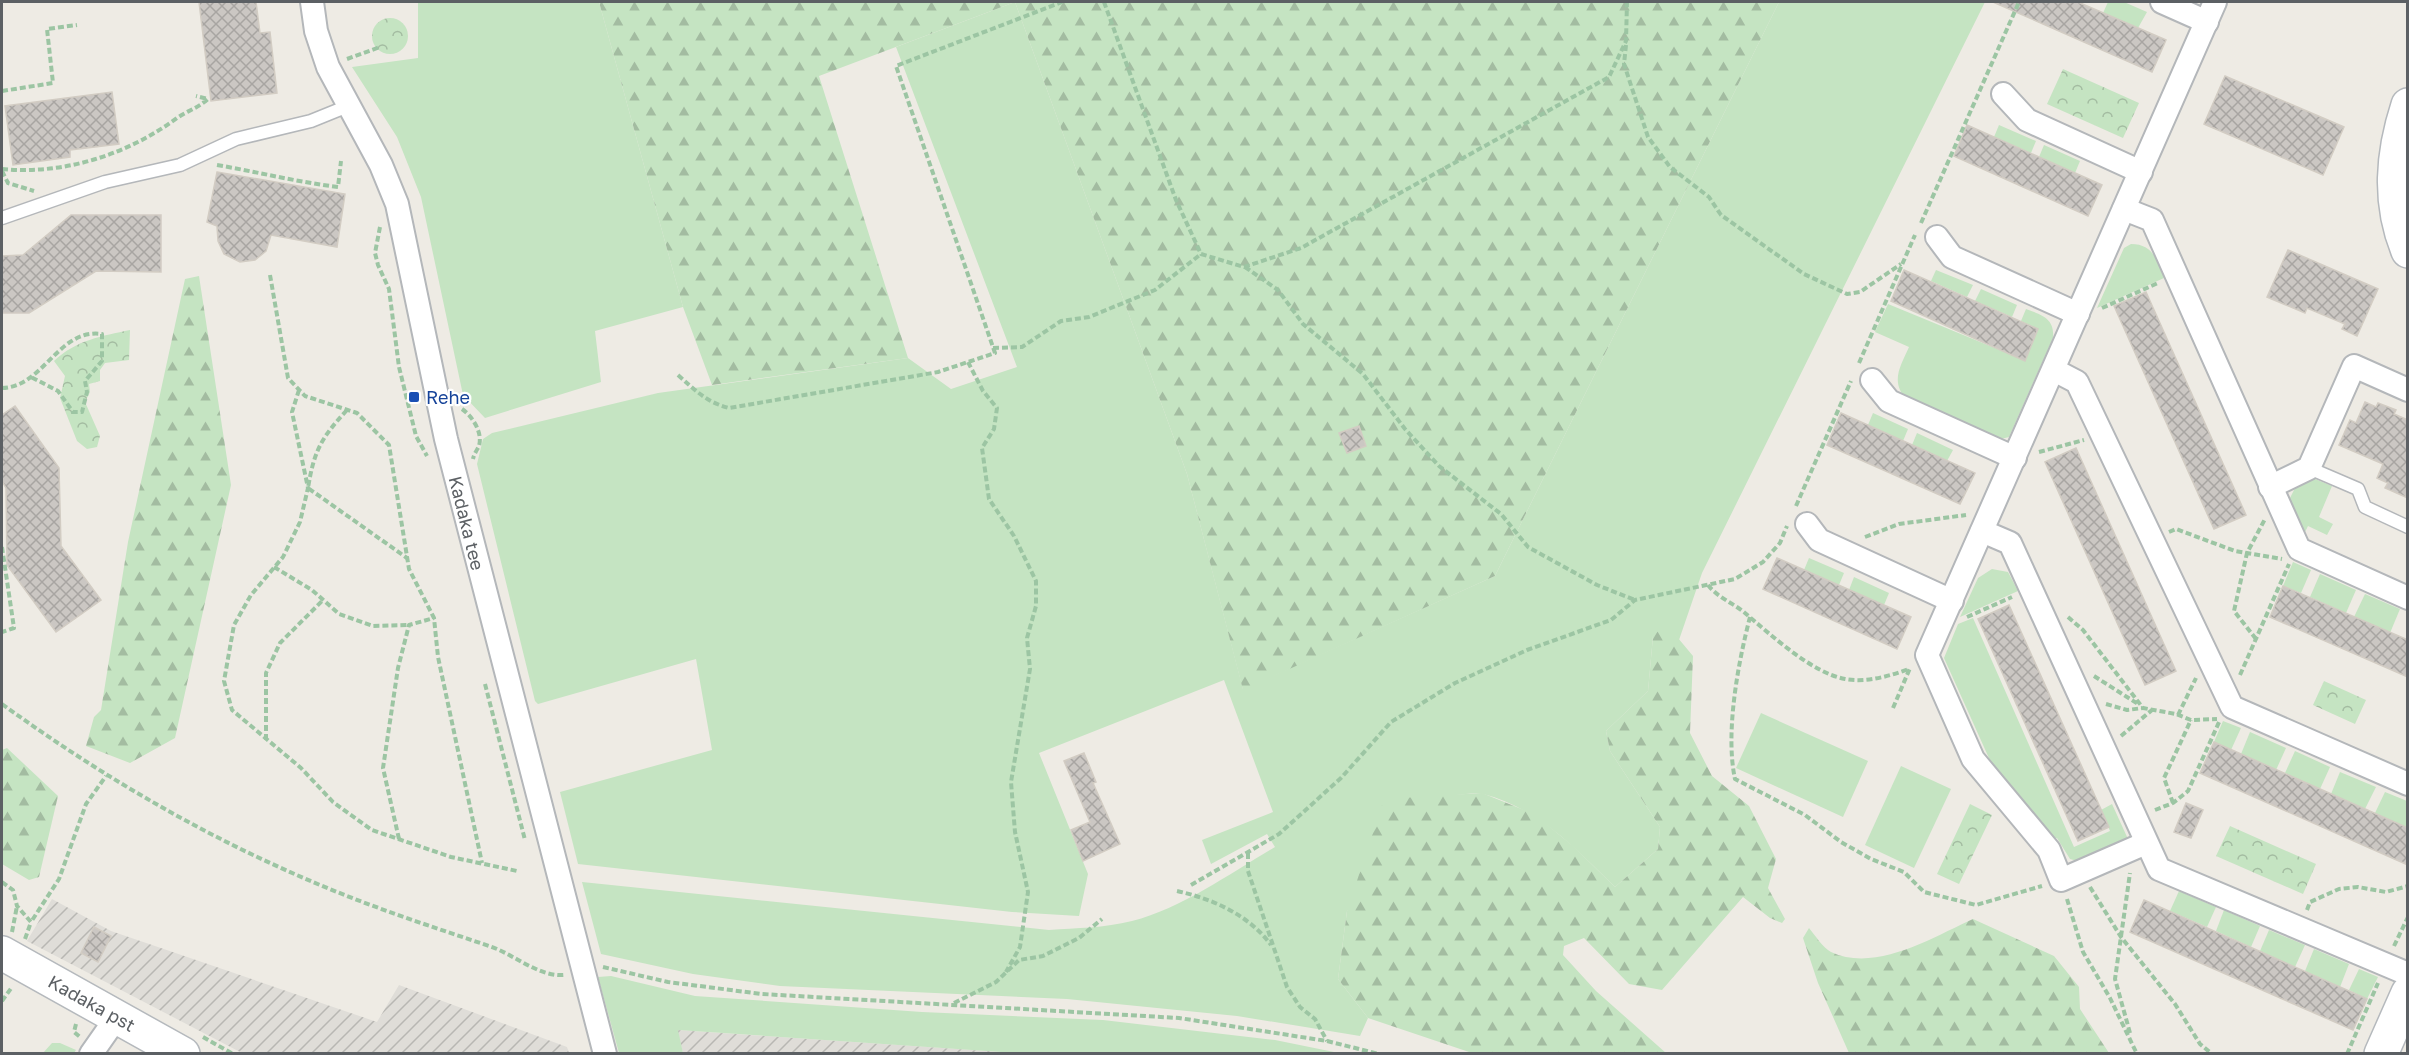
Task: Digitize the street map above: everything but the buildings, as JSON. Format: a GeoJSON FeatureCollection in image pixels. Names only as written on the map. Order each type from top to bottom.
{"type":"FeatureCollection","features":[{"type":"Feature","properties":{"kind":"street","name":"Kadaka tee"},"geometry":{"type":"LineString","coordinates":[[312,2],[316,31],[328,67],[381,165],[397,204],[446,439],[605,1053]]}},
{"type":"Feature","properties":{"kind":"street"},"geometry":{"type":"LineString","coordinates":[[2140,846],[2071,876],[1973,759],[1928,655],[1958,609],[1975,523],[2022,457],[2054,370],[2085,314],[2124,208],[2211,12],[2162,2]]}},
{"type":"Feature","properties":{"kind":"street"},"geometry":{"type":"LineString","coordinates":[[2003,94],[2027,120],[2141,172]]}},
{"type":"Feature","properties":{"kind":"street"},"geometry":{"type":"LineString","coordinates":[[2408,105],[2395,147],[2393,176],[2395,208],[2408,251]]}},
{"type":"Feature","properties":{"kind":"street"},"geometry":{"type":"LineString","coordinates":[[2124,208],[2152,220],[2298,549],[2408,598]]}},
{"type":"Feature","properties":{"kind":"street"},"geometry":{"type":"LineString","coordinates":[[1937,237],[1952,257],[2085,314]]}},
{"type":"Feature","properties":{"kind":"street"},"geometry":{"type":"LineString","coordinates":[[2270,487],[2309,468],[2354,366],[2408,390]]}},
{"type":"Feature","properties":{"kind":"street"},"geometry":{"type":"LineString","coordinates":[[2054,370],[2077,382],[2232,707],[2408,784]]}},
{"type":"Feature","properties":{"kind":"street"},"geometry":{"type":"LineString","coordinates":[[1872,380],[1889,401],[2022,457]]}},
{"type":"Feature","properties":{"kind":"street"},"geometry":{"type":"LineString","coordinates":[[1975,523],[2010,543],[2135,818],[2140,846],[2159,868],[2408,974]]}},
{"type":"Feature","properties":{"kind":"street"},"geometry":{"type":"LineString","coordinates":[[1807,524],[1819,540],[1958,609]]}},
{"type":"Feature","properties":{"kind":"street","name":"Kadaka pst"},"geometry":{"type":"LineString","coordinates":[[14,958],[183,1053]]}},
{"type":"Feature","properties":{"kind":"street"},"geometry":{"type":"LineString","coordinates":[[2381,1053],[2408,993]]}},
{"type":"Feature","properties":{"kind":"street"},"geometry":{"type":"LineString","coordinates":[[91,1053],[117,1017]]}},
{"type":"Feature","properties":{"kind":"lane"},"geometry":{"type":"LineString","coordinates":[[2,218],[105,182],[180,165],[236,139],[310,121],[348,106]]}},
{"type":"Feature","properties":{"kind":"lane"},"geometry":{"type":"LineString","coordinates":[[2309,468],[2358,489],[2365,507],[2408,526]]}},
{"type":"Feature","properties":{"kind":"path"},"geometry":{"type":"LineString","coordinates":[[678,375],[700,396],[713,404],[729,408],[938,372],[995,353],[896,66],[1062,2]]}},
{"type":"Feature","properties":{"kind":"path"},"geometry":{"type":"LineString","coordinates":[[1104,2],[1176,200],[1201,254],[1244,267],[1278,290],[1303,324],[1363,374],[1406,429],[1439,466],[1501,514],[1528,547],[1597,585],[1635,600]]}},
{"type":"Feature","properties":{"kind":"path"},"geometry":{"type":"LineString","coordinates":[[1627,2],[1624,64],[1648,137],[1670,167],[1709,197],[1721,215],[1804,274],[1847,294],[1860,292],[1902,263]]}},
{"type":"Feature","properties":{"kind":"path"},"geometry":{"type":"LineString","coordinates":[[1191,885],[1279,834],[1341,778],[1391,722],[1455,683],[1527,650],[1611,620],[1635,600],[1735,579],[1762,562],[1780,543],[2019,2]]}},
{"type":"Feature","properties":{"kind":"path"},"geometry":{"type":"LineString","coordinates":[[2,91],[53,83],[47,29],[77,25]]}},
{"type":"Feature","properties":{"kind":"path"},"geometry":{"type":"LineString","coordinates":[[1244,267],[1301,248],[1609,77],[1626,41]]}},
{"type":"Feature","properties":{"kind":"path"},"geometry":{"type":"LineString","coordinates":[[343,60],[380,47]]}},
{"type":"Feature","properties":{"kind":"path"},"geometry":{"type":"LineString","coordinates":[[42,204],[34,190],[8,183],[2,170],[39,170],[85,162],[115,152],[165,128],[208,99],[196,96]]}},
{"type":"Feature","properties":{"kind":"path"},"geometry":{"type":"LineString","coordinates":[[213,164],[285,180],[338,188],[341,161]]}},
{"type":"Feature","properties":{"kind":"path"},"geometry":{"type":"LineString","coordinates":[[383,219],[375,253],[389,290],[399,367],[416,436],[430,467]]}},
{"type":"Feature","properties":{"kind":"path"},"geometry":{"type":"LineString","coordinates":[[993,348],[1022,347],[1061,321],[1089,317],[1155,290],[1201,254]]}},
{"type":"Feature","properties":{"kind":"path"},"geometry":{"type":"LineString","coordinates":[[270,275],[288,378],[304,396],[357,413],[389,445],[409,569],[435,618],[438,657],[482,863]]}},
{"type":"Feature","properties":{"kind":"path"},"geometry":{"type":"LineString","coordinates":[[2085,314],[2167,279]]}},
{"type":"Feature","properties":{"kind":"path"},"geometry":{"type":"LineString","coordinates":[[2,388],[31,377],[50,361],[65,343],[88,334],[102,334],[102,361],[85,381],[87,392],[82,412],[73,412],[58,392],[31,377]]}},
{"type":"Feature","properties":{"kind":"path"},"geometry":{"type":"LineString","coordinates":[[968,362],[983,391],[997,408],[994,429],[982,448],[989,499],[1014,536],[1036,581],[1036,606],[1027,638],[1030,669],[1028,691],[1011,782],[1015,832],[1028,892],[1020,947],[1006,972]]}},
{"type":"Feature","properties":{"kind":"path"},"geometry":{"type":"LineString","coordinates":[[299,390],[292,412],[308,488],[407,558]]}},
{"type":"Feature","properties":{"kind":"path"},"geometry":{"type":"LineString","coordinates":[[346,410],[324,435],[313,457],[300,522],[284,557],[251,595],[234,625],[224,681],[232,710],[266,741],[301,768],[333,802],[372,830],[451,857],[517,871]]}},
{"type":"Feature","properties":{"kind":"path"},"geometry":{"type":"LineString","coordinates":[[2022,457],[2076,444],[2093,436]]}},
{"type":"Feature","properties":{"kind":"path"},"geometry":{"type":"LineString","coordinates":[[2256,639],[2234,611],[2247,554],[2269,511]]}},
{"type":"Feature","properties":{"kind":"path"},"geometry":{"type":"LineString","coordinates":[[1837,548],[1899,525],[1975,523]]}},
{"type":"Feature","properties":{"kind":"path"},"geometry":{"type":"LineString","coordinates":[[2153,540],[2176,529],[2247,554],[2273,559],[2290,559],[2229,700]]}},
{"type":"Feature","properties":{"kind":"path"},"geometry":{"type":"LineString","coordinates":[[2,547],[14,628],[2,632]]}},
{"type":"Feature","properties":{"kind":"path"},"geometry":{"type":"LineString","coordinates":[[274,567],[312,590],[339,614],[374,626],[409,625],[435,618]]}},
{"type":"Feature","properties":{"kind":"path"},"geometry":{"type":"LineString","coordinates":[[1708,585],[1801,657],[1831,675],[1847,679],[1868,679],[1886,677],[1909,669]]}},
{"type":"Feature","properties":{"kind":"path"},"geometry":{"type":"LineString","coordinates":[[1958,609],[2021,592]]}},
{"type":"Feature","properties":{"kind":"path"},"geometry":{"type":"LineString","coordinates":[[266,741],[266,673],[280,644],[323,600]]}},
{"type":"Feature","properties":{"kind":"path"},"geometry":{"type":"LineString","coordinates":[[1750,617],[1742,649],[1729,754],[1735,779],[1805,814],[1841,842],[1871,859],[1904,872],[1924,892],[1976,905],[2071,876]]}},
{"type":"Feature","properties":{"kind":"path"},"geometry":{"type":"LineString","coordinates":[[399,839],[383,768],[398,668],[409,625]]}},
{"type":"Feature","properties":{"kind":"path"},"geometry":{"type":"LineString","coordinates":[[2083,630],[2144,708]]}},
{"type":"Feature","properties":{"kind":"path"},"geometry":{"type":"LineString","coordinates":[[2067,666],[2085,671],[2144,708]]}},
{"type":"Feature","properties":{"kind":"path"},"geometry":{"type":"LineString","coordinates":[[2178,715],[2199,672]]}},
{"type":"Feature","properties":{"kind":"path"},"geometry":{"type":"LineString","coordinates":[[484,680],[526,844]]}},
{"type":"Feature","properties":{"kind":"path"},"geometry":{"type":"LineString","coordinates":[[2084,705],[2100,703],[2127,710],[2144,708],[2191,720],[2220,719],[2188,791],[2173,803],[2135,818]]}},
{"type":"Feature","properties":{"kind":"path"},"geometry":{"type":"LineString","coordinates":[[2,704],[106,776],[228,844],[315,883],[505,951]]}},
{"type":"Feature","properties":{"kind":"path"},"geometry":{"type":"LineString","coordinates":[[2173,803],[2164,778],[2191,720]]}},
{"type":"Feature","properties":{"kind":"path"},"geometry":{"type":"LineString","coordinates":[[17,906],[31,922],[59,879],[86,804],[106,776]]}},
{"type":"Feature","properties":{"kind":"path"},"geometry":{"type":"LineString","coordinates":[[2071,876],[2083,952],[2110,998],[2137,1053],[2115,979],[2121,937],[2140,846]]}},
{"type":"Feature","properties":{"kind":"path"},"geometry":{"type":"LineString","coordinates":[[1248,852],[1248,870],[1287,987],[1300,1007],[1315,1019],[1327,1041]]}},
{"type":"Feature","properties":{"kind":"path"},"geometry":{"type":"LineString","coordinates":[[2071,876],[2175,1004],[2200,1044],[2212,1053]]}},
{"type":"Feature","properties":{"kind":"path"},"geometry":{"type":"LineString","coordinates":[[2,882],[13,890],[17,906],[12,932],[14,958],[2,1001]]}},
{"type":"Feature","properties":{"kind":"path"},"geometry":{"type":"LineString","coordinates":[[2339,889],[2358,887],[2386,892],[2408,886]]}},
{"type":"Feature","properties":{"kind":"path"},"geometry":{"type":"LineString","coordinates":[[1177,891],[1205,898],[1230,910],[1250,922],[1274,948]]}},
{"type":"Feature","properties":{"kind":"path"},"geometry":{"type":"LineString","coordinates":[[951,1005],[979,992],[1019,960],[1042,956],[1079,938],[1102,919]]}},
{"type":"Feature","properties":{"kind":"path"},"geometry":{"type":"LineString","coordinates":[[559,967],[560,975]]}},
{"type":"Feature","properties":{"kind":"path"},"geometry":{"type":"LineString","coordinates":[[631,973],[668,982],[762,994],[1179,1018],[1327,1041],[1379,1053]]}},
{"type":"Feature","properties":{"kind":"path"},"geometry":{"type":"LineString","coordinates":[[2347,1053],[2382,973]]}},
{"type":"Feature","properties":{"kind":"shaded area"},"geometry":{"type":"Polygon","coordinates":[[[52,899],[111,931],[377,1022],[399,985],[567,1047],[569,1053],[242,1053],[27,941],[52,899]]]}},
{"type":"Feature","properties":{"kind":"shaded area"},"geometry":{"type":"Polygon","coordinates":[[[677,1030],[1016,1053],[683,1053],[677,1030]]]}},
{"type":"Feature","properties":{"kind":"green space"},"geometry":{"type":"Polygon","coordinates":[[[418,2],[599,2],[683,307],[595,331],[601,382],[485,418],[463,395],[421,197],[397,137],[352,67],[418,58],[418,2]]]}},
{"type":"Feature","properties":{"kind":"green space"},"geometry":{"type":"Polygon","coordinates":[[[599,2],[1015,2],[819,76],[908,358],[712,385],[683,307],[599,2]]]}},
{"type":"Feature","properties":{"kind":"green space"},"geometry":{"type":"Polygon","coordinates":[[[1015,2],[1187,474],[1243,689],[1495,576],[1779,2],[1985,2],[1702,573],[1679,640],[1672,632],[1653,636],[1648,691],[1606,731],[1610,751],[1660,827],[1658,849],[1615,887],[1571,845],[1521,809],[1483,794],[1456,795],[1347,911],[1338,979],[1368,1018],[1360,1036],[1237,1016],[1067,999],[780,986],[693,974],[601,954],[582,882],[1049,930],[1111,925],[1151,915],[1188,899],[1275,847],[1267,834],[1211,864],[1202,840],[1273,812],[1224,680],[1039,753],[1088,874],[1079,916],[1012,912],[578,864],[560,792],[712,750],[696,659],[538,704],[535,701],[477,464],[483,439],[492,433],[658,393],[908,358],[951,389],[1017,367],[896,47],[1015,2]]]}},
{"type":"Feature","properties":{"kind":"green space"},"geometry":{"type":"Polygon","coordinates":[[[1015,2],[1779,2],[1495,576],[1243,690],[1187,474],[1015,2]]]}},
{"type":"Feature","properties":{"kind":"green space"},"geometry":{"type":"Polygon","coordinates":[[[2108,2],[2124,2],[2147,12],[2138,28],[2103,13],[2108,2]]]}},
{"type":"Feature","properties":{"kind":"green space"},"geometry":{"type":"Polygon","coordinates":[[[390,18],[403,23],[408,36],[403,49],[390,54],[377,49],[372,36],[377,23],[390,18]]]}},
{"type":"Feature","properties":{"kind":"green space"},"geometry":{"type":"Polygon","coordinates":[[[2063,69],[2139,103],[2123,138],[2047,104],[2063,69]]]}},
{"type":"Feature","properties":{"kind":"green space"},"geometry":{"type":"Polygon","coordinates":[[[1999,125],[2036,141],[2031,153],[1994,137],[1999,125]]]}},
{"type":"Feature","properties":{"kind":"green space"},"geometry":{"type":"Polygon","coordinates":[[[2044,145],[2080,161],[2075,173],[2039,157],[2044,145]]]}},
{"type":"Feature","properties":{"kind":"green space"},"geometry":{"type":"Polygon","coordinates":[[[2131,244],[2144,247],[2153,254],[2164,278],[2097,308],[2124,248],[2131,244]]]}},
{"type":"Feature","properties":{"kind":"green space"},"geometry":{"type":"Polygon","coordinates":[[[1936,270],[1973,285],[1967,297],[1931,281],[1936,270]]]}},
{"type":"Feature","properties":{"kind":"green space"},"geometry":{"type":"Polygon","coordinates":[[[199,276],[231,485],[175,738],[130,763],[86,746],[94,717],[101,710],[128,542],[185,279],[199,276]]]}},
{"type":"Feature","properties":{"kind":"green space"},"geometry":{"type":"Polygon","coordinates":[[[1981,289],[2017,305],[2012,317],[1975,301],[1981,289]]]}},
{"type":"Feature","properties":{"kind":"green space"},"geometry":{"type":"Polygon","coordinates":[[[1888,304],[2024,360],[2038,330],[2021,321],[2026,309],[2046,318],[2052,326],[2053,338],[2009,437],[1997,440],[1907,400],[1899,387],[1898,374],[1909,347],[1875,332],[1888,304]]]}},
{"type":"Feature","properties":{"kind":"green space"},"geometry":{"type":"Polygon","coordinates":[[[130,330],[129,360],[105,363],[100,370],[100,381],[89,384],[90,392],[85,402],[100,436],[97,447],[87,449],[77,441],[60,398],[65,376],[54,361],[80,344],[130,330]]]}},
{"type":"Feature","properties":{"kind":"green space"},"geometry":{"type":"Polygon","coordinates":[[[1873,413],[1908,429],[1903,441],[1868,425],[1873,413]]]}},
{"type":"Feature","properties":{"kind":"green space"},"geometry":{"type":"Polygon","coordinates":[[[1917,433],[1953,450],[1947,461],[1912,445],[1917,433]]]}},
{"type":"Feature","properties":{"kind":"green space"},"geometry":{"type":"Polygon","coordinates":[[[2315,479],[2332,486],[2319,517],[2333,524],[2327,535],[2308,526],[2302,538],[2289,500],[2297,484],[2315,479]]]}},
{"type":"Feature","properties":{"kind":"green space"},"geometry":{"type":"Polygon","coordinates":[[[1809,558],[1844,573],[1839,585],[1804,570],[1809,558]]]}},
{"type":"Feature","properties":{"kind":"green space"},"geometry":{"type":"Polygon","coordinates":[[[2293,562],[2311,570],[2301,593],[2283,586],[2293,562]]]}},
{"type":"Feature","properties":{"kind":"green space"},"geometry":{"type":"Polygon","coordinates":[[[1992,569],[2008,572],[2018,591],[1960,617],[1978,578],[1992,569]]]}},
{"type":"Feature","properties":{"kind":"green space"},"geometry":{"type":"Polygon","coordinates":[[[2320,574],[2356,590],[2346,613],[2310,597],[2320,574]]]}},
{"type":"Feature","properties":{"kind":"green space"},"geometry":{"type":"Polygon","coordinates":[[[1854,577],[1889,593],[1884,605],[1849,590],[1854,577]]]}},
{"type":"Feature","properties":{"kind":"green space"},"geometry":{"type":"Polygon","coordinates":[[[2365,594],[2400,609],[2390,633],[2354,617],[2365,594]]]}},
{"type":"Feature","properties":{"kind":"green space"},"geometry":{"type":"Polygon","coordinates":[[[1973,618],[2074,847],[2110,831],[2101,810],[2112,804],[2128,839],[2122,847],[2085,863],[2070,859],[2057,838],[2048,841],[1997,776],[1944,658],[1958,624],[1973,618]]]}},
{"type":"Feature","properties":{"kind":"green space"},"geometry":{"type":"Polygon","coordinates":[[[1660,629],[1673,632],[1693,656],[1690,733],[1712,776],[1749,806],[1776,859],[1768,888],[1785,919],[1782,923],[1770,918],[1743,897],[1662,990],[1629,984],[1584,938],[1564,946],[1563,955],[1596,991],[1666,1053],[1472,1053],[1368,1018],[1338,979],[1347,911],[1384,799],[1482,793],[1534,814],[1573,846],[1615,887],[1658,849],[1660,827],[1610,751],[1606,731],[1648,691],[1653,636],[1660,629]]]}},
{"type":"Feature","properties":{"kind":"green space"},"geometry":{"type":"Polygon","coordinates":[[[2324,681],[2366,700],[2355,724],[2313,705],[2324,681]]]}},
{"type":"Feature","properties":{"kind":"green space"},"geometry":{"type":"Polygon","coordinates":[[[1761,713],[1868,761],[1843,817],[1736,768],[1761,713]]]}},
{"type":"Feature","properties":{"kind":"green space"},"geometry":{"type":"Polygon","coordinates":[[[2223,721],[2241,728],[2231,750],[2214,742],[2223,721]]]}},
{"type":"Feature","properties":{"kind":"green space"},"geometry":{"type":"Polygon","coordinates":[[[2250,732],[2286,748],[2276,770],[2241,754],[2250,732]]]}},
{"type":"Feature","properties":{"kind":"green space"},"geometry":{"type":"Polygon","coordinates":[[[7,748],[58,796],[39,877],[29,880],[2,864],[2,750],[7,748]]]}},
{"type":"Feature","properties":{"kind":"green space"},"geometry":{"type":"Polygon","coordinates":[[[2295,751],[2330,767],[2320,789],[2285,773],[2295,751]]]}},
{"type":"Feature","properties":{"kind":"green space"},"geometry":{"type":"Polygon","coordinates":[[[1901,766],[1951,789],[1914,868],[1865,845],[1901,766]]]}},
{"type":"Feature","properties":{"kind":"green space"},"geometry":{"type":"Polygon","coordinates":[[[2340,772],[2376,787],[2365,809],[2331,794],[2340,772]]]}},
{"type":"Feature","properties":{"kind":"green space"},"geometry":{"type":"Polygon","coordinates":[[[2385,792],[2407,801],[2407,828],[2375,813],[2385,792]]]}},
{"type":"Feature","properties":{"kind":"green space"},"geometry":{"type":"Polygon","coordinates":[[[1970,804],[1992,815],[1959,884],[1937,874],[1970,804]]]}},
{"type":"Feature","properties":{"kind":"green space"},"geometry":{"type":"Polygon","coordinates":[[[2230,826],[2316,864],[2303,894],[2216,856],[2230,826]]]}},
{"type":"Feature","properties":{"kind":"green space"},"geometry":{"type":"Polygon","coordinates":[[[2179,891],[2216,907],[2207,927],[2170,911],[2179,891]]]}},
{"type":"Feature","properties":{"kind":"green space"},"geometry":{"type":"Polygon","coordinates":[[[2224,910],[2260,926],[2251,947],[2216,931],[2224,910]]]}},
{"type":"Feature","properties":{"kind":"green space"},"geometry":{"type":"Polygon","coordinates":[[[1973,919],[2054,956],[2079,987],[2080,1009],[2109,1053],[1849,1053],[1818,983],[1803,938],[1809,928],[1831,952],[1848,957],[1867,958],[1885,956],[1904,950],[1973,919]]]}},
{"type":"Feature","properties":{"kind":"green space"},"geometry":{"type":"Polygon","coordinates":[[[2269,930],[2305,945],[2295,967],[2260,951],[2269,930]]]}},
{"type":"Feature","properties":{"kind":"green space"},"geometry":{"type":"Polygon","coordinates":[[[2314,949],[2349,964],[2340,987],[2305,971],[2314,949]]]}},
{"type":"Feature","properties":{"kind":"green space"},"geometry":{"type":"Polygon","coordinates":[[[2359,969],[2378,977],[2367,999],[2349,990],[2359,969]]]}},
{"type":"Feature","properties":{"kind":"green space"},"geometry":{"type":"Polygon","coordinates":[[[611,976],[695,996],[922,1012],[1103,1020],[1275,1040],[1339,1053],[1016,1053],[678,1030],[683,1053],[619,1053],[598,977],[611,976]]]}},
{"type":"Feature","properties":{"kind":"green space"},"geometry":{"type":"Polygon","coordinates":[[[52,1043],[60,1043],[76,1050],[74,1053],[43,1053],[52,1043]]]}},
{"type":"Feature","properties":{"kind":"place","name":"Rehe"},"geometry":{"type":"Point","coordinates":[414,397]}}]}
